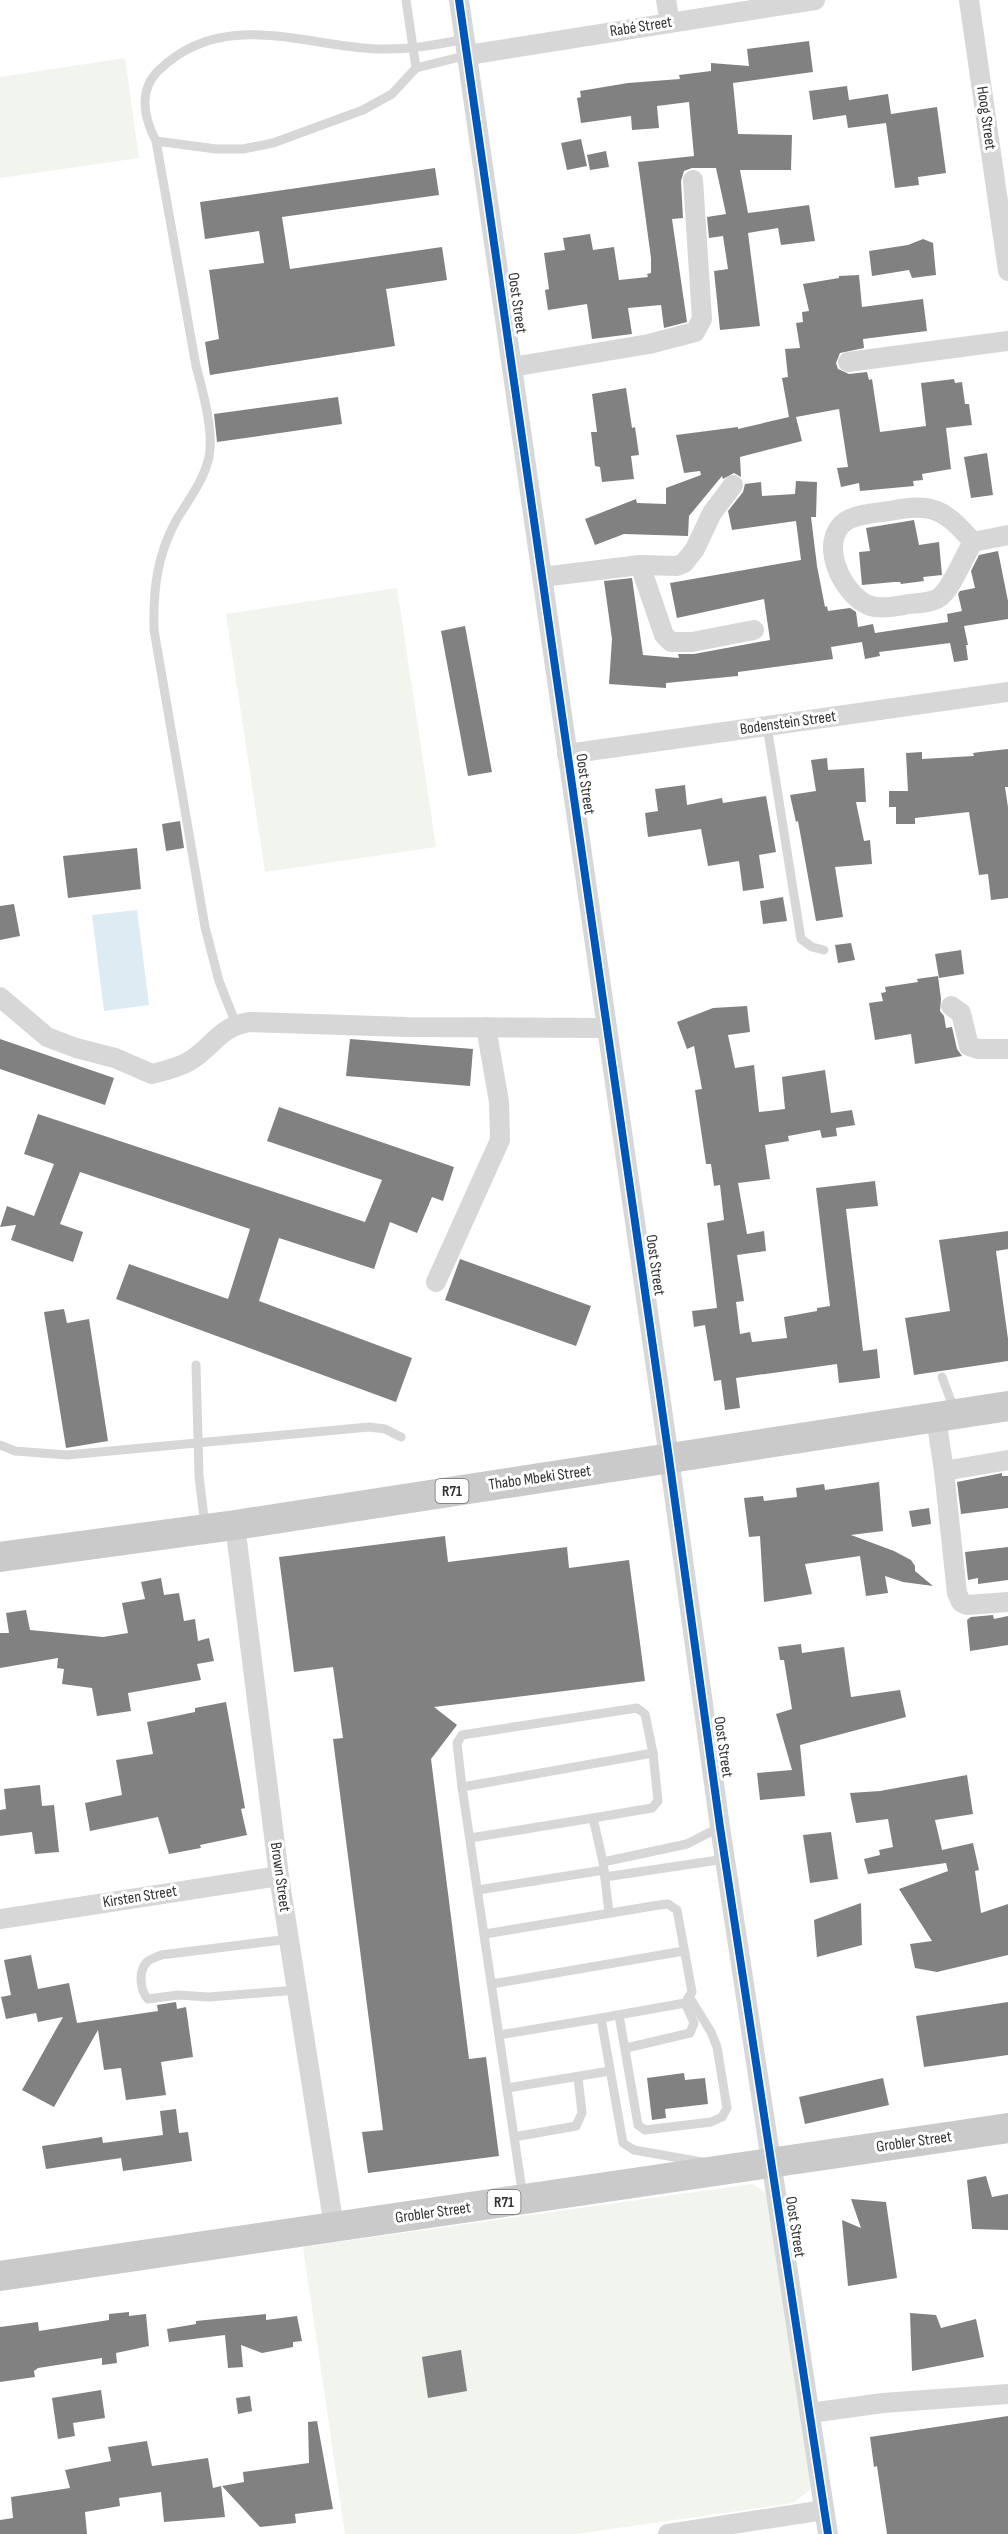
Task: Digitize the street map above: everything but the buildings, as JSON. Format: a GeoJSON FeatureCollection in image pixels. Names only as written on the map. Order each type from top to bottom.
{"type":"FeatureCollection","features":[{"type":"Feature","properties":{"kind":"main road","name":"Thabo Mbeki Street"},"geometry":{"type":"LineString","coordinates":[[0,1557],[235,1525],[1008,1406]]}},
{"type":"Feature","properties":{"kind":"main road","name":"Grobler Street"},"geometry":{"type":"LineString","coordinates":[[0,2276],[1008,2128]]}},
{"type":"Feature","properties":{"kind":"street","name":"Oost Street"},"geometry":{"type":"LineString","coordinates":[[459,0],[720,1827],[828,2534]]}},
{"type":"Feature","properties":{"kind":"street"},"geometry":{"type":"LineString","coordinates":[[666,0],[670,23]]}},
{"type":"Feature","properties":{"kind":"street","name":"Rabé Street"},"geometry":{"type":"LineString","coordinates":[[466,47],[670,23],[772,3],[815,0]]}},
{"type":"Feature","properties":{"kind":"street","name":"Hoog Street"},"geometry":{"type":"LineString","coordinates":[[969,0],[1001,174],[1008,271]]}},
{"type":"Feature","properties":{"kind":"street"},"geometry":{"type":"LineString","coordinates":[[512,367],[649,344],[695,332],[702,319],[693,180]]}},
{"type":"Feature","properties":{"kind":"street"},"geometry":{"type":"LineString","coordinates":[[848,362],[1008,341]]}},
{"type":"Feature","properties":{"kind":"street"},"geometry":{"type":"LineString","coordinates":[[542,577],[639,565],[677,566],[684,563],[701,539],[712,513],[733,485]]}},
{"type":"Feature","properties":{"kind":"street"},"geometry":{"type":"LineString","coordinates":[[973,542],[945,514],[922,506],[906,507],[847,520],[837,531],[834,541],[835,562],[840,578],[854,596],[868,605],[894,607],[940,597],[973,542],[1008,535]]}},
{"type":"Feature","properties":{"kind":"street"},"geometry":{"type":"LineString","coordinates":[[639,565],[664,635],[671,642],[692,642],[754,630]]}},
{"type":"Feature","properties":{"kind":"street","name":"Bodenstein Street"},"geometry":{"type":"LineString","coordinates":[[567,754],[1008,692]]}},
{"type":"Feature","properties":{"kind":"street"},"geometry":{"type":"LineString","coordinates":[[0,998],[47,1037],[76,1048],[116,1058],[152,1074],[188,1062],[206,1049],[226,1029],[236,1024],[250,1022],[607,1028]]}},
{"type":"Feature","properties":{"kind":"street"},"geometry":{"type":"LineString","coordinates":[[951,1005],[961,1013],[969,1046],[1008,1049]]}},
{"type":"Feature","properties":{"kind":"street"},"geometry":{"type":"LineString","coordinates":[[436,1282],[496,1154],[500,1140],[499,1102],[486,1027]]}},
{"type":"Feature","properties":{"kind":"street"},"geometry":{"type":"LineString","coordinates":[[946,1416],[944,1471],[957,1593],[961,1602],[976,1606],[1008,1602]]}},
{"type":"Feature","properties":{"kind":"street"},"geometry":{"type":"LineString","coordinates":[[944,1471],[1008,1460]]}},
{"type":"Feature","properties":{"kind":"street","name":"Brown Street"},"geometry":{"type":"LineString","coordinates":[[235,1525],[279,1876],[334,2227]]}},
{"type":"Feature","properties":{"kind":"street","name":"Kirsten Street"},"geometry":{"type":"LineString","coordinates":[[0,1919],[279,1876]]}},
{"type":"Feature","properties":{"kind":"street"},"geometry":{"type":"LineString","coordinates":[[810,2413],[884,2403],[1008,2394]]}},
{"type":"Feature","properties":{"kind":"street"},"geometry":{"type":"LineString","coordinates":[[668,2534],[824,2510]]}},
{"type":"Feature","properties":{"kind":"lane"},"geometry":{"type":"LineString","coordinates":[[405,0],[416,68]]}},
{"type":"Feature","properties":{"kind":"lane"},"geometry":{"type":"LineString","coordinates":[[236,1024],[219,981],[205,927],[154,630],[153,604],[157,569],[163,546],[203,476],[210,456],[204,397],[196,366],[156,141],[145,114],[148,86],[156,73],[173,57],[194,45],[239,33],[378,49],[430,46],[466,47]]}},
{"type":"Feature","properties":{"kind":"lane"},"geometry":{"type":"LineString","coordinates":[[156,141],[183,147],[216,149],[243,149],[273,143],[363,110],[392,94],[416,68],[466,47]]}},
{"type":"Feature","properties":{"kind":"lane"},"geometry":{"type":"LineString","coordinates":[[767,726],[801,939],[812,947],[825,950]]}},
{"type":"Feature","properties":{"kind":"lane"},"geometry":{"type":"LineString","coordinates":[[196,1365],[199,1476],[206,1528]]}},
{"type":"Feature","properties":{"kind":"lane"},"geometry":{"type":"LineString","coordinates":[[942,1377],[946,1416]]}},
{"type":"Feature","properties":{"kind":"lane"},"geometry":{"type":"LineString","coordinates":[[0,1445],[15,1451],[67,1455],[369,1427],[385,1429],[401,1437]]}},
{"type":"Feature","properties":{"kind":"lane"},"geometry":{"type":"LineString","coordinates":[[470,1838],[652,1808],[658,1801],[653,1753],[645,1714],[637,1708],[462,1735],[457,1743],[462,1787],[523,2200]]}},
{"type":"Feature","properties":{"kind":"lane"},"geometry":{"type":"LineString","coordinates":[[462,1787],[653,1753]]}},
{"type":"Feature","properties":{"kind":"lane"},"geometry":{"type":"LineString","coordinates":[[593,1818],[604,1870],[609,1913]]}},
{"type":"Feature","properties":{"kind":"lane"},"geometry":{"type":"LineString","coordinates":[[604,1870],[687,1844],[720,1827]]}},
{"type":"Feature","properties":{"kind":"lane"},"geometry":{"type":"LineString","coordinates":[[478,1890],[604,1870],[725,1859]]}},
{"type":"Feature","properties":{"kind":"lane"},"geometry":{"type":"LineString","coordinates":[[485,1934],[668,1905],[677,1910],[692,1992],[687,2000],[619,2015],[499,2035]]}},
{"type":"Feature","properties":{"kind":"lane"},"geometry":{"type":"LineString","coordinates":[[289,1939],[160,1955],[147,1963],[142,1971],[141,1983],[148,1999],[178,1995],[209,1997],[297,1990]]}},
{"type":"Feature","properties":{"kind":"lane"},"geometry":{"type":"LineString","coordinates":[[492,1984],[684,1951]]}},
{"type":"Feature","properties":{"kind":"lane"},"geometry":{"type":"LineString","coordinates":[[626,2048],[690,2033],[693,2023],[687,2000]]}},
{"type":"Feature","properties":{"kind":"lane"},"geometry":{"type":"LineString","coordinates":[[619,2015],[638,2125],[645,2130],[711,2122],[722,2117],[727,2108],[717,2047],[711,2032],[687,2000]]}},
{"type":"Feature","properties":{"kind":"lane"},"geometry":{"type":"LineString","coordinates":[[601,2018],[623,2143],[634,2150],[739,2168]]}},
{"type":"Feature","properties":{"kind":"lane"},"geometry":{"type":"LineString","coordinates":[[507,2088],[610,2071]]}},
{"type":"Feature","properties":{"kind":"lane"},"geometry":{"type":"LineString","coordinates":[[514,2137],[576,2126],[582,2113],[578,2078]]}},
{"type":"Feature","properties":{"kind":"shaded area"},"geometry":{"type":"Polygon","coordinates":[[[125,58],[139,158],[0,178],[0,77],[125,58]]]}},
{"type":"Feature","properties":{"kind":"shaded area"},"geometry":{"type":"Polygon","coordinates":[[[397,588],[436,847],[265,872],[226,614],[397,588]]]}},
{"type":"Feature","properties":{"kind":"shaded area"},"geometry":{"type":"Polygon","coordinates":[[[137,910],[149,1005],[104,1011],[92,915],[137,910]]]}},
{"type":"Feature","properties":{"kind":"shaded area"},"geometry":{"type":"Polygon","coordinates":[[[752,2184],[764,2191],[771,2203],[812,2470],[810,2490],[793,2503],[576,2534],[345,2534],[303,2247],[752,2184]]]}},
{"type":"Feature","properties":{"kind":"cycle path"},"geometry":{"type":"LineString","coordinates":[[459,0],[720,1827],[828,2534]]}}]}
